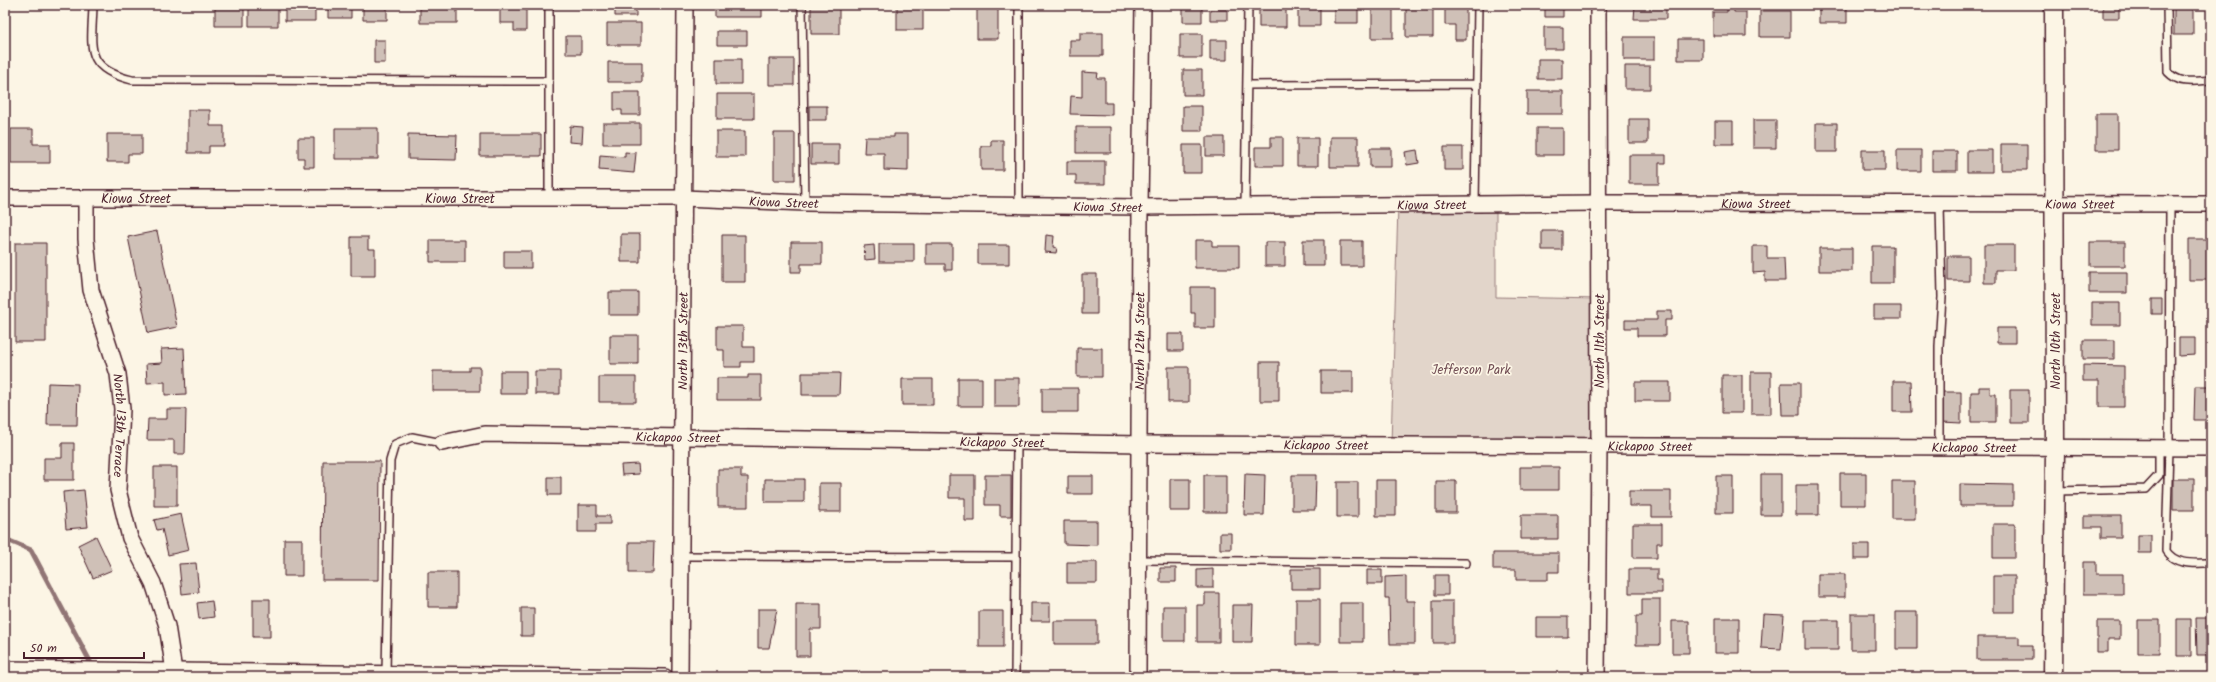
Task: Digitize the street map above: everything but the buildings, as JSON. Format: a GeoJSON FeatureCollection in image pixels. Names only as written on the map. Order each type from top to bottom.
{"type":"FeatureCollection","features":[{"type":"Feature","properties":{"kind":"street","name":"North 13th Street"},"geometry":{"type":"LineString","coordinates":[[680,677],[684,5]]}},
{"type":"Feature","properties":{"kind":"street","name":"North 12th Street"},"geometry":{"type":"LineString","coordinates":[[1138,677],[1141,444],[1140,207],[1143,5]]}},
{"type":"Feature","properties":{"kind":"street","name":"North 11th Street"},"geometry":{"type":"LineString","coordinates":[[1597,677],[1599,446],[1598,5]]}},
{"type":"Feature","properties":{"kind":"street","name":"North 10th Street"},"geometry":{"type":"LineString","coordinates":[[2053,677],[2055,491],[2054,5]]}},
{"type":"Feature","properties":{"kind":"street","name":"Kiowa Street"},"geometry":{"type":"LineString","coordinates":[[5,198],[683,198],[805,203],[1140,207],[1599,203],[2054,205],[2211,204]]}},
{"type":"Feature","properties":{"kind":"street","name":"North 13th Terrace"},"geometry":{"type":"LineString","coordinates":[[86,199],[86,239],[90,290],[118,374],[122,409],[118,490],[130,538],[153,582],[167,626],[174,670]]}},
{"type":"Feature","properties":{"kind":"street","name":"Kickapoo Street"},"geometry":{"type":"LineString","coordinates":[[442,443],[485,434],[1141,444],[2211,448]]}},
{"type":"Feature","properties":{"kind":"street"},"geometry":{"type":"LineString","coordinates":[[5,669],[665,677]]}},
{"type":"Feature","properties":{"kind":"lane"},"geometry":{"type":"LineString","coordinates":[[93,5],[92,50],[94,59],[110,73],[132,80],[548,81]]}},
{"type":"Feature","properties":{"kind":"lane"},"geometry":{"type":"LineString","coordinates":[[549,5],[549,199]]}},
{"type":"Feature","properties":{"kind":"lane"},"geometry":{"type":"LineString","coordinates":[[802,5],[805,203]]}},
{"type":"Feature","properties":{"kind":"lane"},"geometry":{"type":"LineString","coordinates":[[1019,5],[1019,205]]}},
{"type":"Feature","properties":{"kind":"lane"},"geometry":{"type":"LineString","coordinates":[[1245,206],[1248,5]]}},
{"type":"Feature","properties":{"kind":"lane"},"geometry":{"type":"LineString","coordinates":[[1475,205],[1478,5]]}},
{"type":"Feature","properties":{"kind":"lane"},"geometry":{"type":"LineString","coordinates":[[2167,5],[2168,72],[2174,79],[2182,82],[2211,80]]}},
{"type":"Feature","properties":{"kind":"lane"},"geometry":{"type":"LineString","coordinates":[[1247,85],[1477,84]]}},
{"type":"Feature","properties":{"kind":"lane"},"geometry":{"type":"LineString","coordinates":[[1939,447],[1939,346],[1942,297],[1940,204]]}},
{"type":"Feature","properties":{"kind":"lane"},"geometry":{"type":"LineString","coordinates":[[2170,204],[2164,448],[2166,551],[2171,559],[2180,562],[2211,563]]}},
{"type":"Feature","properties":{"kind":"lane"},"geometry":{"type":"LineString","coordinates":[[386,673],[390,461],[395,444],[412,437],[442,443]]}},
{"type":"Feature","properties":{"kind":"lane"},"geometry":{"type":"LineString","coordinates":[[1015,677],[1018,443]]}},
{"type":"Feature","properties":{"kind":"lane"},"geometry":{"type":"LineString","coordinates":[[2055,491],[2146,490],[2159,475],[2164,448]]}},
{"type":"Feature","properties":{"kind":"lane"},"geometry":{"type":"LineString","coordinates":[[680,556],[1016,557]]}},
{"type":"Feature","properties":{"kind":"lane"},"geometry":{"type":"LineString","coordinates":[[1140,560],[1466,563]]}},
{"type":"Feature","properties":{"kind":"green space","name":"Jefferson Park"},"geometry":{"type":"Polygon","coordinates":[[[1496,205],[1496,297],[1599,299],[1599,446],[1391,444],[1398,206],[1496,205]]]}},
{"type":"Feature","properties":{"kind":"waterway"},"geometry":{"type":"LineString","coordinates":[[5,539],[31,550],[93,667]]}}]}
